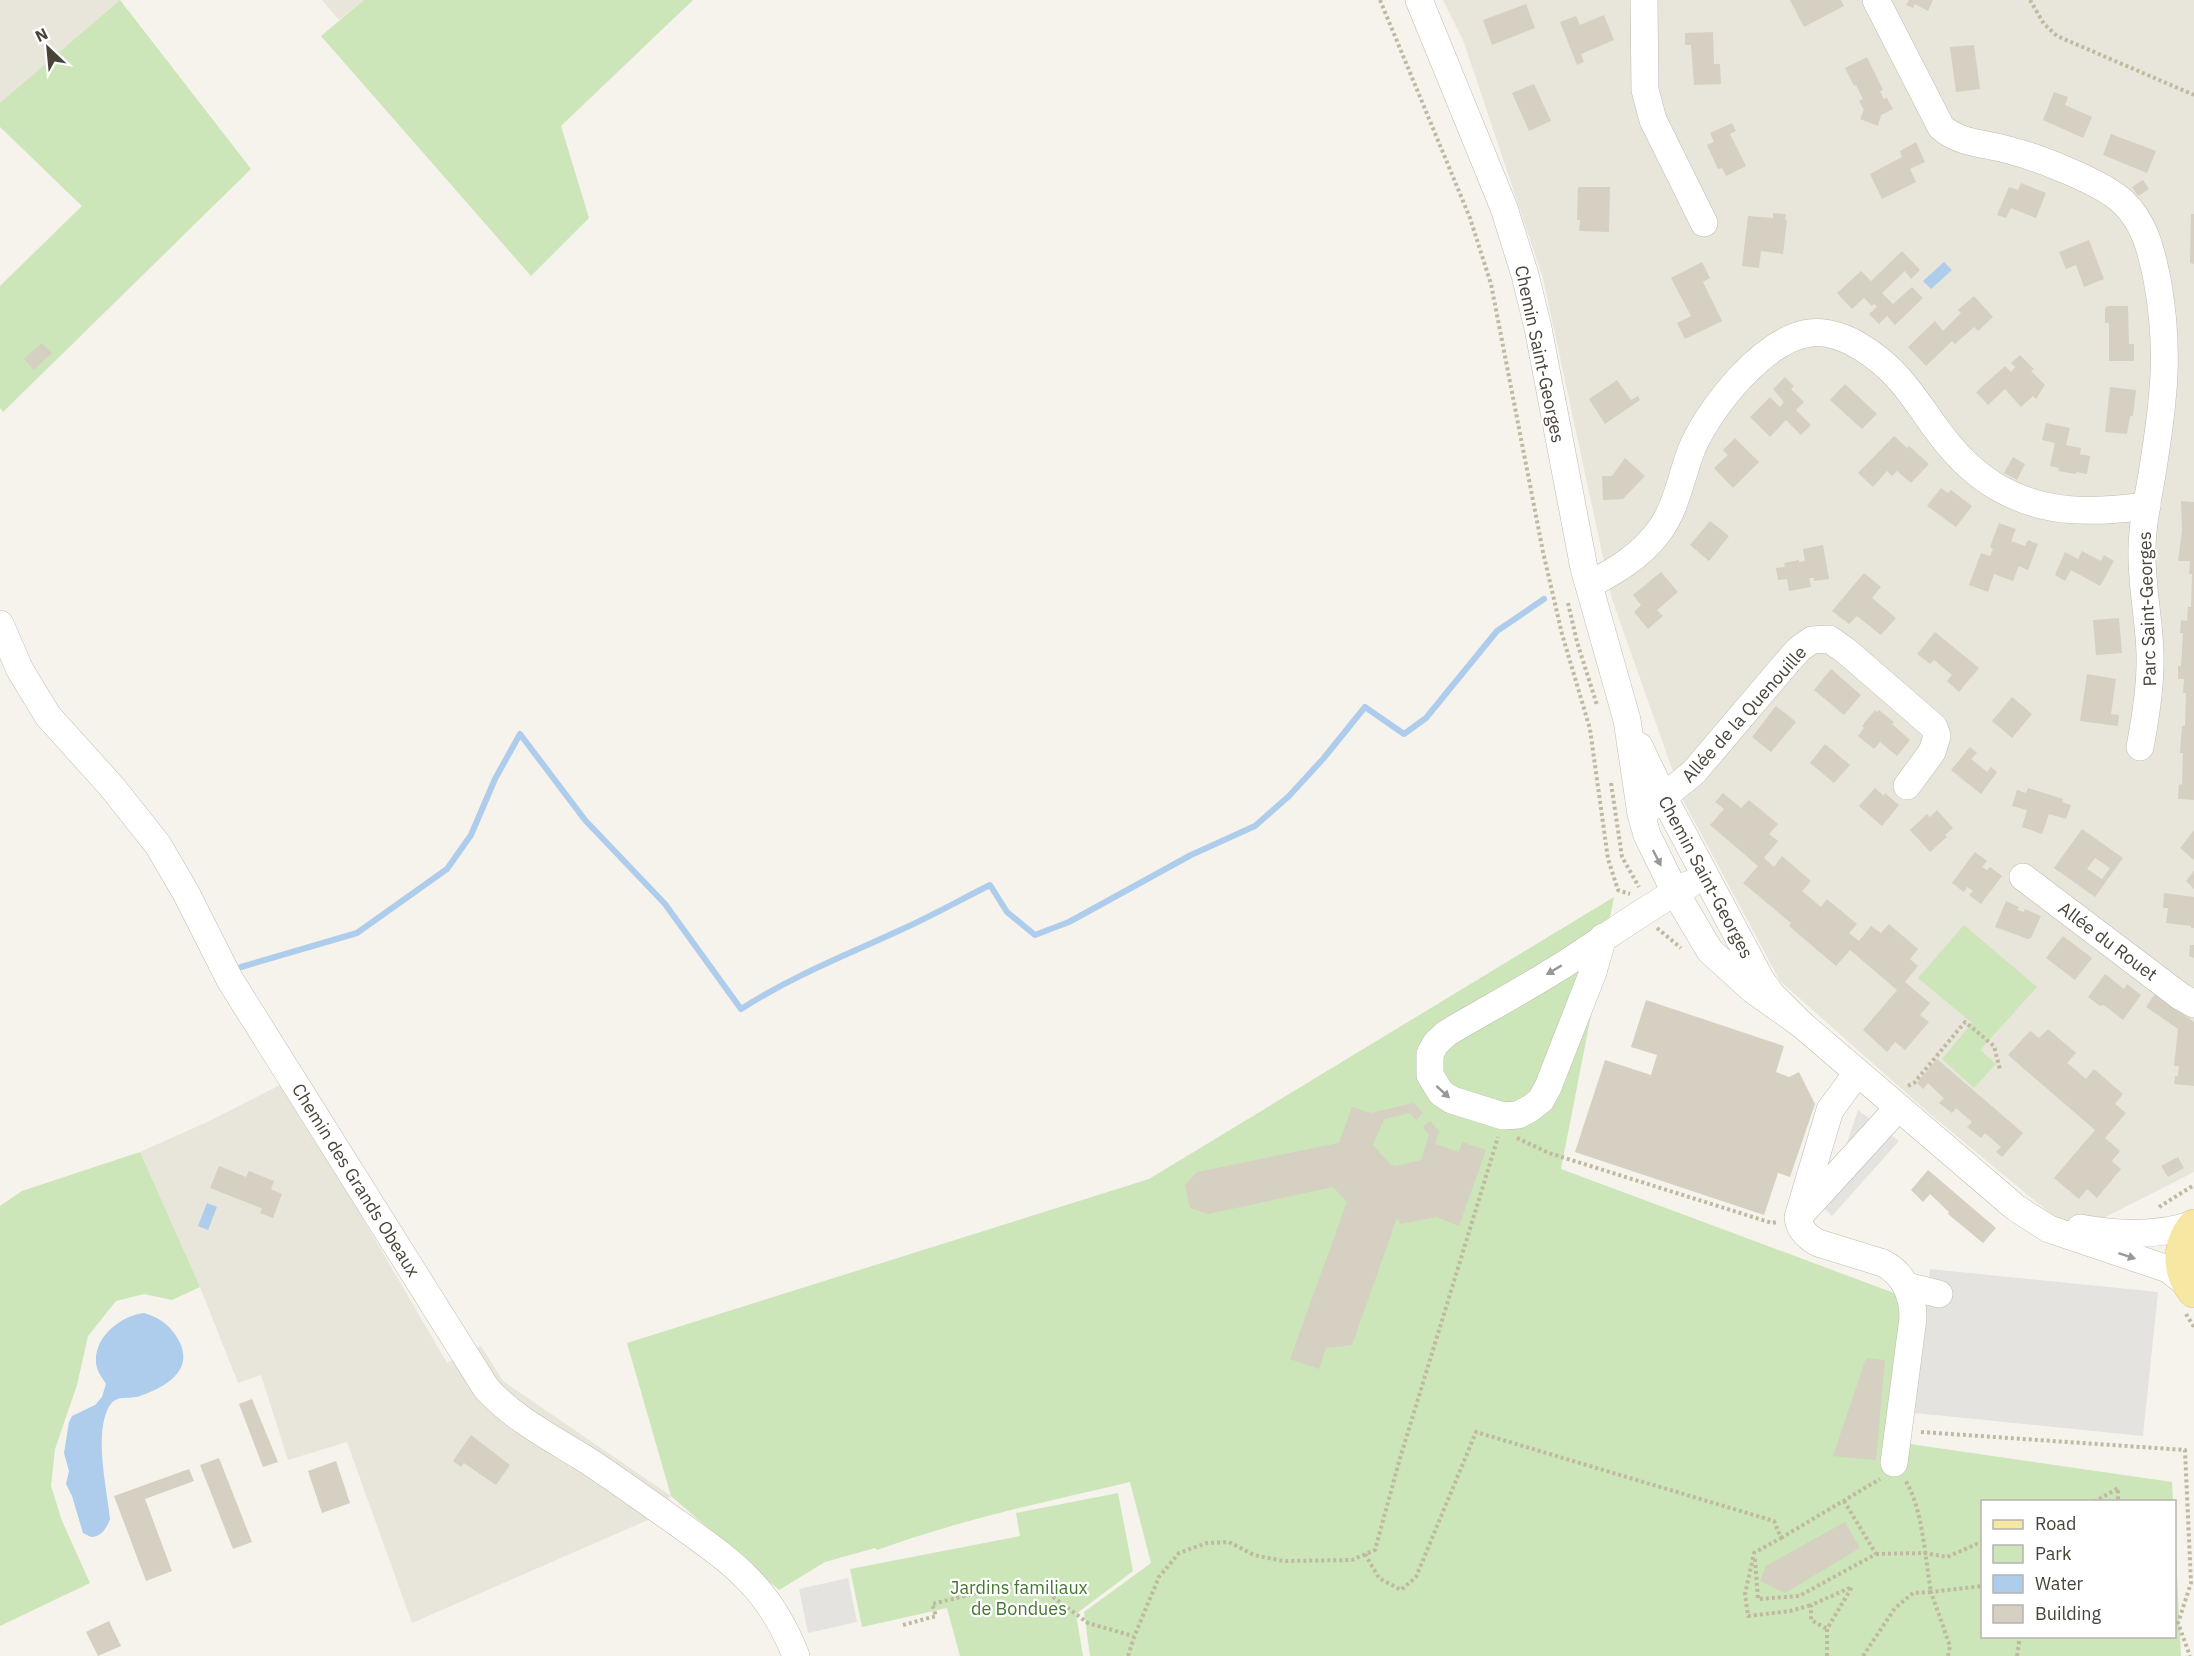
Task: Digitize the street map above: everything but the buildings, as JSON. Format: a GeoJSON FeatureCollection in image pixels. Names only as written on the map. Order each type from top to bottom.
{"type":"FeatureCollection","features":[{"type":"Feature","properties":{"kind":"main road"},"geometry":{"type":"LineString","coordinates":[[2192,1289],[2183,1271],[2181,1256],[2185,1241],[2194,1225]]}},
{"type":"Feature","properties":{"kind":"street","name":"Chemin Saint-Georges"},"geometry":{"type":"LineString","coordinates":[[1419,0],[1494,183],[1516,244],[1538,328],[1564,474],[1588,585],[1627,720],[1641,814],[1647,835],[1675,892],[1710,951],[1753,990],[1801,1024]]}},
{"type":"Feature","properties":{"kind":"street"},"geometry":{"type":"LineString","coordinates":[[1644,0],[1645,90],[1648,103],[1653,120],[1704,223]]}},
{"type":"Feature","properties":{"kind":"street","name":"Parc Saint-Georges"},"geometry":{"type":"LineString","coordinates":[[1876,0],[1941,127],[1952,136],[2012,150],[2103,187],[2136,217],[2147,237],[2161,302],[2166,351],[2165,382],[2143,529],[2142,570],[2150,651],[2150,678],[2149,700],[2140,747]]}},
{"type":"Feature","properties":{"kind":"street","name":"Parc Saint-Georges"},"geometry":{"type":"LineString","coordinates":[[1588,585],[1629,562],[1657,534],[1674,503],[1694,444],[1731,389],[1762,357],[1794,337],[1809,333],[1825,332],[1840,337],[1886,366],[1900,380],[1955,452],[1973,470],[1999,488],[2017,496],[2068,511],[2098,512],[2147,506]]}},
{"type":"Feature","properties":{"kind":"street","name":"Chemin des Grands Obeaux"},"geometry":{"type":"LineString","coordinates":[[0,624],[20,670],[48,716],[112,788],[158,845],[186,893],[234,987],[486,1388],[513,1414],[611,1476],[730,1560],[771,1606],[786,1629],[796,1656]]}},
{"type":"Feature","properties":{"kind":"street","name":"Allée de la Quenouille"},"geometry":{"type":"LineString","coordinates":[[1641,814],[1694,772],[1799,649],[1812,640],[1829,639],[1846,651],[1934,727],[1937,736],[1932,752],[1907,786]]}},
{"type":"Feature","properties":{"kind":"street","name":"Chemin Saint-Georges"},"geometry":{"type":"LineString","coordinates":[[1627,720],[1664,798],[1761,980],[1780,1004],[1857,1073],[2016,1208],[2049,1228],[2168,1269],[2192,1289]]}},
{"type":"Feature","properties":{"kind":"street"},"geometry":{"type":"LineString","coordinates":[[1603,937],[1593,972],[1541,1100],[1501,1123],[1441,1093],[1430,1075],[1430,1054],[1436,1043],[1574,958],[1603,937],[1647,909],[1705,876]]}},
{"type":"Feature","properties":{"kind":"street","name":"Allée du Rouet"},"geometry":{"type":"LineString","coordinates":[[2023,877],[2180,996],[2194,1004]]}},
{"type":"Feature","properties":{"kind":"street"},"geometry":{"type":"LineString","coordinates":[[1857,1073],[1830,1110],[1798,1217],[1801,1229],[1810,1239],[1882,1263],[1892,1268],[1907,1286],[1913,1318],[1894,1463]]}},
{"type":"Feature","properties":{"kind":"street"},"geometry":{"type":"LineString","coordinates":[[1798,1217],[1893,1103]]}},
{"type":"Feature","properties":{"kind":"street","name":"Chemin Saint-Georges"},"geometry":{"type":"LineString","coordinates":[[2016,1208],[2072,1227],[2101,1231],[2166,1232],[2194,1225]]}},
{"type":"Feature","properties":{"kind":"street"},"geometry":{"type":"LineString","coordinates":[[1907,1286],[1939,1294]]}},
{"type":"Feature","properties":{"kind":"path"},"geometry":{"type":"LineString","coordinates":[[1380,0],[1470,218],[1491,284],[1543,552],[1564,644],[1590,729],[1608,859],[1618,890],[1630,894],[1647,909]]}},
{"type":"Feature","properties":{"kind":"path"},"geometry":{"type":"LineString","coordinates":[[2030,0],[2044,24],[2057,36],[2194,95]]}},
{"type":"Feature","properties":{"kind":"path"},"geometry":{"type":"LineString","coordinates":[[1567,602],[1599,711]]}},
{"type":"Feature","properties":{"kind":"path"},"geometry":{"type":"LineString","coordinates":[[1610,776],[1622,857],[1653,925],[1688,955]]}},
{"type":"Feature","properties":{"kind":"path"},"geometry":{"type":"LineString","coordinates":[[1893,1103],[1914,1083],[1965,1022],[1994,1046],[2000,1070]]}},
{"type":"Feature","properties":{"kind":"path"},"geometry":{"type":"LineString","coordinates":[[1128,1656],[1159,1577],[1179,1553],[1207,1543],[1229,1542],[1254,1555],[1283,1561],[1352,1560],[1375,1550],[1400,1458],[1501,1123],[1549,1153],[1772,1223],[1798,1217]]}},
{"type":"Feature","properties":{"kind":"path"},"geometry":{"type":"LineString","coordinates":[[1899,1431],[2185,1450],[2191,1583],[2176,1621],[2190,1656]]}},
{"type":"Feature","properties":{"kind":"path"},"geometry":{"type":"LineString","coordinates":[[1365,1554],[1379,1578],[1401,1590],[1416,1577],[1476,1432],[1774,1521],[1781,1538]]}},
{"type":"Feature","properties":{"kind":"path"},"geometry":{"type":"LineString","coordinates":[[1827,1656],[1827,1629],[1852,1587],[1812,1605],[1790,1611],[1748,1616],[1745,1594],[1754,1553],[1881,1479],[1894,1463],[1915,1499],[1931,1592],[1950,1646],[1948,1656]]}},
{"type":"Feature","properties":{"kind":"path"},"geometry":{"type":"LineString","coordinates":[[2097,1500],[2118,1488],[2118,1500]]}},
{"type":"Feature","properties":{"kind":"path"},"geometry":{"type":"LineString","coordinates":[[1844,1501],[1876,1554]]}},
{"type":"Feature","properties":{"kind":"path"},"geometry":{"type":"LineString","coordinates":[[1754,1553],[1758,1599],[1799,1596],[1876,1554],[1924,1553],[1947,1557],[1977,1544],[1981,1545]]}},
{"type":"Feature","properties":{"kind":"path"},"geometry":{"type":"LineString","coordinates":[[903,1625],[936,1616],[932,1604],[1013,1584],[1037,1585],[1088,1623],[1134,1636]]}},
{"type":"Feature","properties":{"kind":"path"},"geometry":{"type":"LineString","coordinates":[[1863,1656],[1895,1608],[1913,1593],[1981,1586]]}},
{"type":"Feature","properties":{"kind":"path"},"geometry":{"type":"LineString","coordinates":[[1812,1605],[1811,1620],[1827,1629]]}},
{"type":"Feature","properties":{"kind":"path"},"geometry":{"type":"LineString","coordinates":[[2017,1656],[2020,1638]]}},
{"type":"Feature","properties":{"kind":"shaded area"},"geometry":{"type":"Polygon","coordinates":[[[0,0],[120,0],[0,103],[0,0]]]}},
{"type":"Feature","properties":{"kind":"shaded area"},"geometry":{"type":"Polygon","coordinates":[[[322,0],[364,0],[339,20],[322,0]]]}},
{"type":"Feature","properties":{"kind":"shaded area"},"geometry":{"type":"Polygon","coordinates":[[[1443,0],[2194,0],[2194,1172],[2074,1233],[1930,1114],[1780,981],[1683,800],[1612,599],[1543,278],[1463,40],[1443,0]]]}},
{"type":"Feature","properties":{"kind":"shaded area"},"geometry":{"type":"Polygon","coordinates":[[[284,1083],[447,1363],[481,1346],[503,1381],[671,1496],[648,1520],[412,1623],[347,1442],[288,1460],[261,1375],[238,1383],[200,1287],[140,1152],[205,1123],[284,1083]]]}},
{"type":"Feature","properties":{"kind":"shaded area"},"geometry":{"type":"Polygon","coordinates":[[[1858,1110],[1899,1141],[1832,1216],[1825,1209],[1858,1110]]]}},
{"type":"Feature","properties":{"kind":"shaded area"},"geometry":{"type":"Polygon","coordinates":[[[1930,1269],[2158,1292],[2143,1436],[1915,1413],[1930,1269]]]}},
{"type":"Feature","properties":{"kind":"shaded area"},"geometry":{"type":"Polygon","coordinates":[[[848,1578],[857,1622],[808,1633],[799,1589],[848,1578]]]}},
{"type":"Feature","properties":{"kind":"green space"},"geometry":{"type":"Polygon","coordinates":[[[120,0],[251,169],[3,412],[0,408],[0,286],[82,206],[0,127],[0,103],[120,0]]]}},
{"type":"Feature","properties":{"kind":"green space"},"geometry":{"type":"Polygon","coordinates":[[[364,0],[693,0],[561,126],[589,218],[531,276],[321,36],[364,0]]]}},
{"type":"Feature","properties":{"kind":"green space"},"geometry":{"type":"Polygon","coordinates":[[[1614,897],[1561,1169],[1902,1296],[1889,1441],[2172,1482],[2173,1500],[1981,1500],[1981,1638],[2176,1638],[2176,1553],[2181,1656],[1090,1656],[1084,1612],[1151,1563],[1130,1482],[1002,1512],[877,1550],[875,1548],[825,1562],[779,1590],[671,1496],[627,1343],[1149,1179],[1614,897]]]}},
{"type":"Feature","properties":{"kind":"green space"},"geometry":{"type":"Polygon","coordinates":[[[1964,925],[2037,987],[1980,1050],[1996,1064],[1974,1088],[1942,1059],[1972,1023],[1918,978],[1964,925]]]}},
{"type":"Feature","properties":{"kind":"green space"},"geometry":{"type":"Polygon","coordinates":[[[140,1152],[200,1287],[172,1300],[144,1294],[116,1301],[88,1336],[77,1385],[55,1449],[51,1486],[62,1521],[90,1583],[0,1626],[0,1206],[22,1191],[140,1152]]]}},
{"type":"Feature","properties":{"kind":"green space","name":"Jardins familiaux de Bondues"},"geometry":{"type":"Polygon","coordinates":[[[1118,1493],[1133,1571],[1076,1614],[1083,1656],[960,1656],[947,1608],[862,1627],[850,1569],[1020,1536],[1016,1513],[1118,1493]]]}},
{"type":"Feature","properties":{"kind":"water"},"geometry":{"type":"Polygon","coordinates":[[[1944,262],[1952,270],[1931,289],[1923,281],[1944,262]]]}},
{"type":"Feature","properties":{"kind":"water"},"geometry":{"type":"Polygon","coordinates":[[[207,1203],[217,1207],[208,1230],[198,1226],[207,1203]]]}},
{"type":"Feature","properties":{"kind":"water"},"geometry":{"type":"Polygon","coordinates":[[[144,1313],[161,1320],[174,1333],[181,1345],[182,1365],[177,1374],[161,1387],[140,1396],[120,1398],[110,1405],[102,1430],[102,1460],[110,1519],[103,1531],[91,1537],[83,1533],[66,1484],[69,1471],[64,1453],[69,1422],[72,1416],[95,1405],[102,1397],[106,1384],[96,1363],[99,1345],[104,1337],[110,1329],[126,1318],[144,1313]]]}},
{"type":"Feature","properties":{"kind":"waterway"},"geometry":{"type":"LineString","coordinates":[[241,967],[357,933],[447,869],[471,835],[495,779],[520,734],[585,820],[665,904],[741,1009],[802,975],[917,922],[990,885],[1007,912],[1035,935],[1069,922],[1191,855],[1255,826],[1289,796],[1323,759],[1365,707],[1404,734],[1426,718],[1497,631],[1544,599]]}}]}
